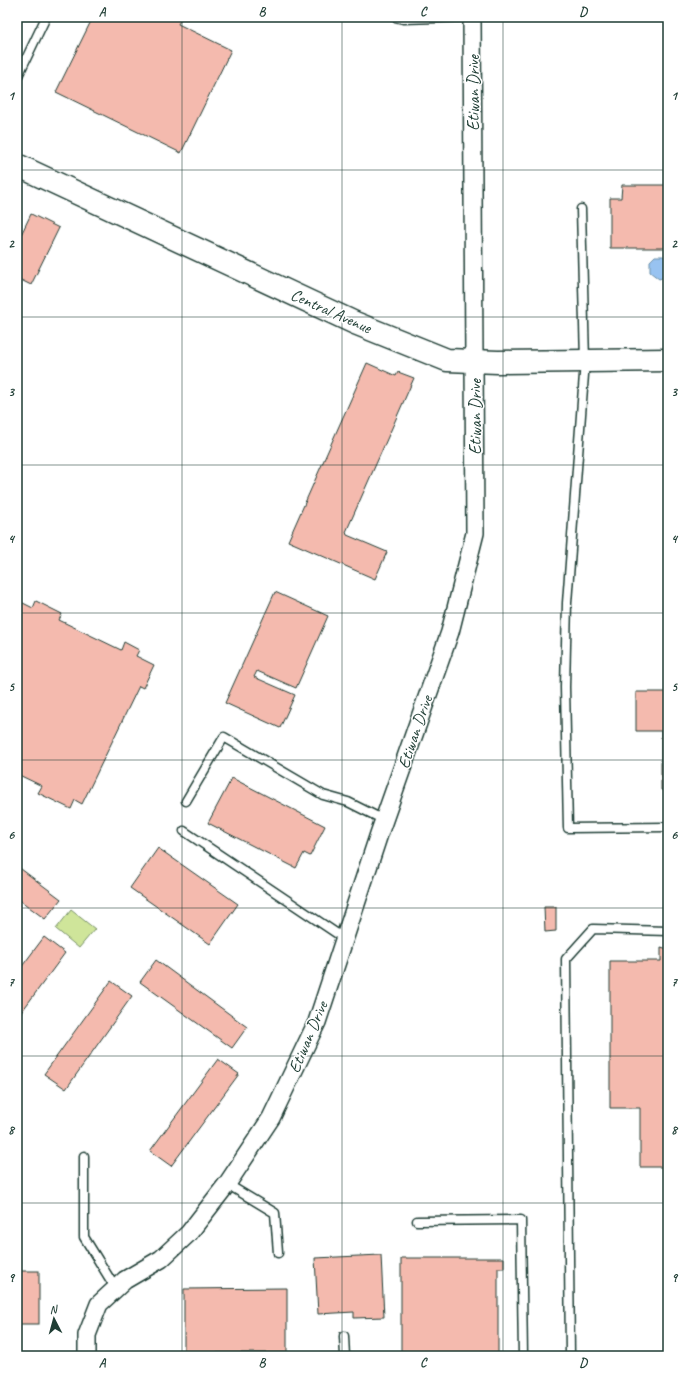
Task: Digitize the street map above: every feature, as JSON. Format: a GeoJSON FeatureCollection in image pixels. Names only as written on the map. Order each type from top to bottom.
{"type":"FeatureCollection","features":[{"type":"Feature","properties":{"kind":"street","name":"Etiwan Drive"},"geometry":{"type":"LineString","coordinates":[[87,1356],[87,1335],[99,1304],[125,1280],[161,1259],[189,1233],[227,1184],[271,1118],[317,1022],[384,820],[450,632],[475,532],[473,17]]}},
{"type":"Feature","properties":{"kind":"street","name":"Central Avenue"},"geometry":{"type":"LineString","coordinates":[[17,165],[355,323],[447,360],[475,362],[668,360]]}},
{"type":"Feature","properties":{"kind":"lane"},"geometry":{"type":"LineString","coordinates":[[17,78],[46,17]]}},
{"type":"Feature","properties":{"kind":"lane"},"geometry":{"type":"LineString","coordinates":[[395,17],[402,19],[473,17]]}},
{"type":"Feature","properties":{"kind":"lane"},"geometry":{"type":"LineString","coordinates":[[581,209],[585,361],[567,603],[565,687],[568,828],[668,827]]}},
{"type":"Feature","properties":{"kind":"lane"},"geometry":{"type":"LineString","coordinates":[[186,801],[224,738],[323,795],[348,802],[384,820]]}},
{"type":"Feature","properties":{"kind":"lane"},"geometry":{"type":"LineString","coordinates":[[184,831],[345,939]]}},
{"type":"Feature","properties":{"kind":"lane"},"geometry":{"type":"LineString","coordinates":[[570,1356],[566,959],[593,929],[668,931]]}},
{"type":"Feature","properties":{"kind":"lane"},"geometry":{"type":"LineString","coordinates":[[84,1156],[84,1237],[116,1289]]}},
{"type":"Feature","properties":{"kind":"lane"},"geometry":{"type":"LineString","coordinates":[[227,1184],[275,1214],[278,1253]]}},
{"type":"Feature","properties":{"kind":"lane"},"geometry":{"type":"LineString","coordinates":[[417,1221],[521,1220],[523,1356]]}},
{"type":"Feature","properties":{"kind":"lane"},"geometry":{"type":"LineString","coordinates":[[344,1336],[345,1356]]}},
{"type":"Feature","properties":{"kind":"green space"},"geometry":{"type":"Polygon","coordinates":[[[71,910],[95,929],[79,948],[56,929],[71,910]]]}},
{"type":"Feature","properties":{"kind":"water"},"geometry":{"type":"Polygon","coordinates":[[[655,256],[663,256],[668,258],[668,276],[659,279],[650,272],[650,261],[655,256]]]}},
{"type":"Feature","properties":{"kind":"building"},"geometry":{"type":"Polygon","coordinates":[[[93,17],[182,17],[178,24],[231,50],[181,153],[56,92],[93,17]]]}},
{"type":"Feature","properties":{"kind":"building"},"geometry":{"type":"Polygon","coordinates":[[[622,185],[668,185],[668,248],[610,248],[610,198],[621,198],[622,185]]]}},
{"type":"Feature","properties":{"kind":"building"},"geometry":{"type":"Polygon","coordinates":[[[31,214],[59,228],[31,285],[17,278],[17,243],[31,214]]]}},
{"type":"Feature","properties":{"kind":"building"},"geometry":{"type":"Polygon","coordinates":[[[367,363],[396,376],[398,372],[414,378],[346,532],[347,535],[387,552],[375,579],[288,541],[367,363]]]}},
{"type":"Feature","properties":{"kind":"building"},"geometry":{"type":"Polygon","coordinates":[[[275,592],[328,616],[296,688],[257,671],[254,677],[295,695],[280,728],[225,703],[275,592]]]}},
{"type":"Feature","properties":{"kind":"building"},"geometry":{"type":"Polygon","coordinates":[[[17,600],[33,608],[36,601],[62,614],[59,620],[121,650],[124,642],[139,650],[136,656],[154,665],[143,688],[139,686],[82,804],[75,800],[71,809],[38,793],[42,786],[17,774],[17,600]]]}},
{"type":"Feature","properties":{"kind":"building"},"geometry":{"type":"Polygon","coordinates":[[[636,692],[668,692],[668,790],[661,790],[661,731],[636,731],[636,692]]]}},
{"type":"Feature","properties":{"kind":"building"},"geometry":{"type":"Polygon","coordinates":[[[232,778],[325,826],[310,856],[304,853],[296,868],[208,823],[232,778]]]}},
{"type":"Feature","properties":{"kind":"building"},"geometry":{"type":"Polygon","coordinates":[[[158,848],[238,904],[210,944],[130,888],[158,848]]]}},
{"type":"Feature","properties":{"kind":"building"},"geometry":{"type":"Polygon","coordinates":[[[17,866],[61,899],[45,919],[17,898],[17,866]]]}},
{"type":"Feature","properties":{"kind":"building"},"geometry":{"type":"Polygon","coordinates":[[[544,907],[556,907],[556,931],[545,932],[544,907]]]}},
{"type":"Feature","properties":{"kind":"building"},"geometry":{"type":"Polygon","coordinates":[[[44,937],[65,953],[17,1018],[17,973],[44,937]]]}},
{"type":"Feature","properties":{"kind":"building"},"geometry":{"type":"Polygon","coordinates":[[[661,947],[668,949],[668,1167],[640,1167],[640,1108],[610,1108],[610,961],[661,961],[661,947]]]}},
{"type":"Feature","properties":{"kind":"building"},"geometry":{"type":"Polygon","coordinates":[[[156,960],[247,1027],[232,1048],[140,982],[156,960]]]}},
{"type":"Feature","properties":{"kind":"building"},"geometry":{"type":"Polygon","coordinates":[[[111,981],[132,996],[66,1089],[44,1074],[111,981]]]}},
{"type":"Feature","properties":{"kind":"building"},"geometry":{"type":"Polygon","coordinates":[[[218,1059],[239,1074],[171,1166],[150,1151],[218,1059]]]}},
{"type":"Feature","properties":{"kind":"building"},"geometry":{"type":"Polygon","coordinates":[[[381,1255],[384,1317],[354,1318],[354,1312],[318,1314],[315,1258],[381,1255]]]}},
{"type":"Feature","properties":{"kind":"building"},"geometry":{"type":"Polygon","coordinates":[[[401,1258],[504,1258],[504,1268],[498,1268],[498,1354],[401,1355],[401,1258]]]}},
{"type":"Feature","properties":{"kind":"building"},"geometry":{"type":"Polygon","coordinates":[[[17,1271],[39,1271],[39,1324],[17,1324],[17,1271]]]}},
{"type":"Feature","properties":{"kind":"building"},"geometry":{"type":"Polygon","coordinates":[[[287,1288],[287,1353],[184,1353],[184,1289],[287,1288]]]}}]}
